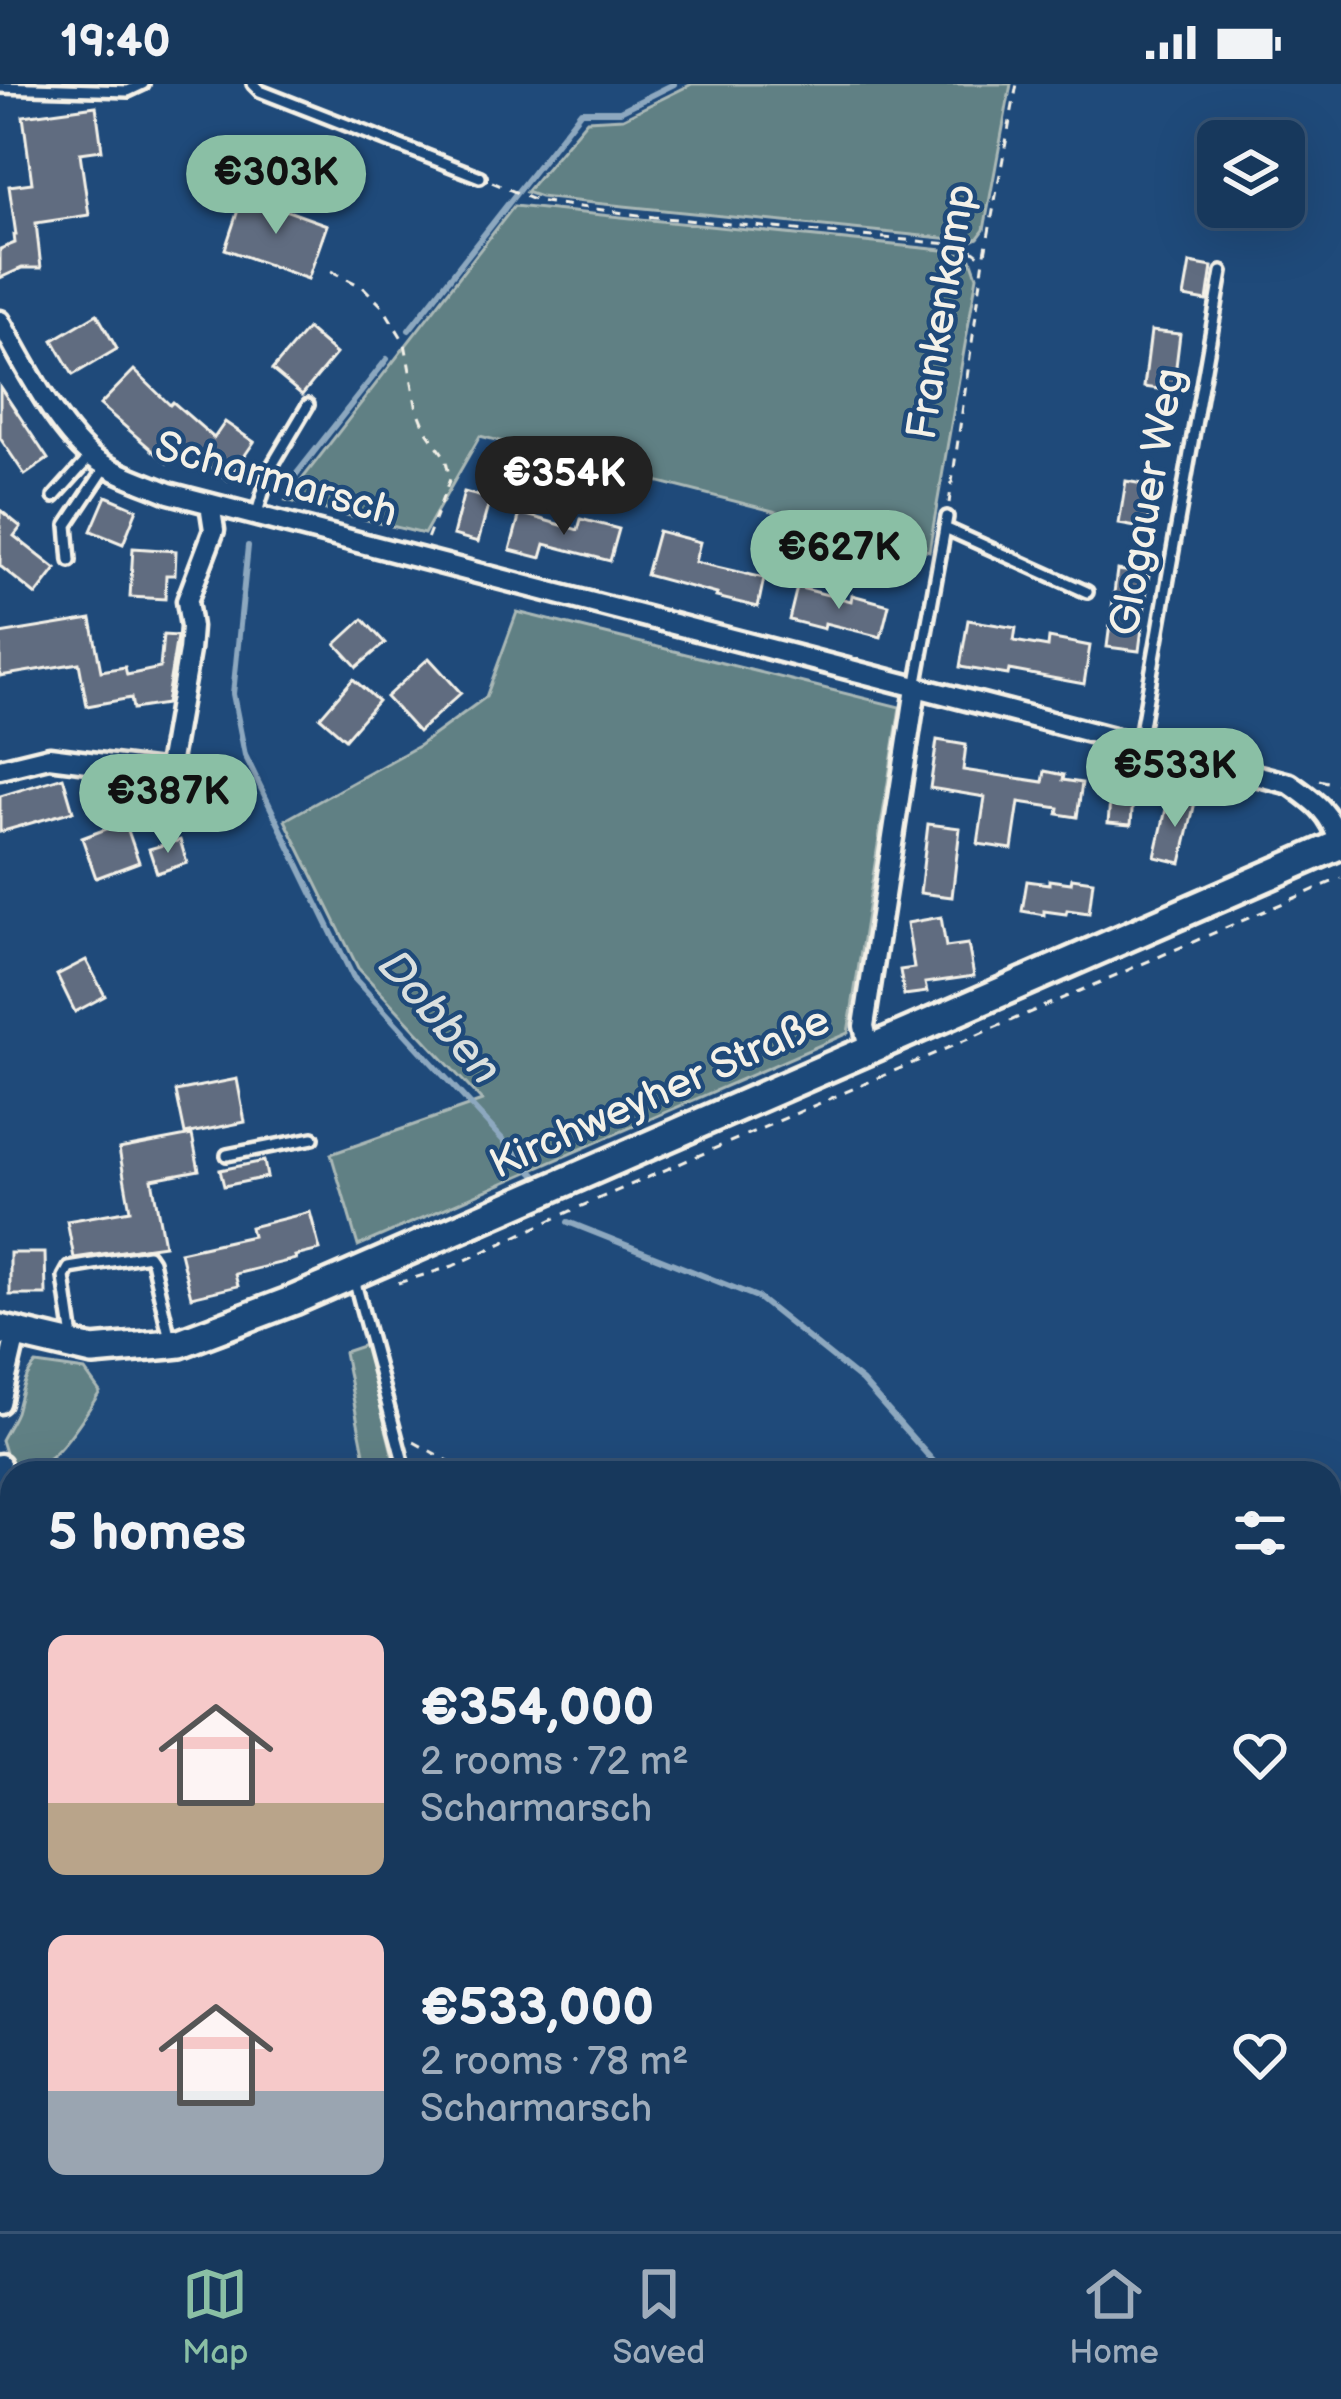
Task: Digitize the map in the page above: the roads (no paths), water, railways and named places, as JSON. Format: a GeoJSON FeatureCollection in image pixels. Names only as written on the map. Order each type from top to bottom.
{"type":"FeatureCollection","features":[{"type":"Feature","properties":{"kind":"main road","name":"Kirchweyher Straße"},"geometry":{"type":"LineString","coordinates":[[8,1332],[93,1351],[171,1344],[355,1283],[869,1048],[1341,844]]}},
{"type":"Feature","properties":{"kind":"street","name":"Scharmarsch"},"geometry":{"type":"LineString","coordinates":[[0,321],[50,408],[99,461],[169,493],[1290,784],[1315,801],[1335,824],[1341,844]]}},
{"type":"Feature","properties":{"kind":"street"},"geometry":{"type":"LineString","coordinates":[[0,769],[49,757],[168,772],[189,651],[187,601],[214,530],[210,504]]}},
{"type":"Feature","properties":{"kind":"street"},"geometry":{"type":"LineString","coordinates":[[869,1048],[864,1027],[916,688]]}},
{"type":"Feature","properties":{"kind":"street"},"geometry":{"type":"LineString","coordinates":[[0,1403],[8,1332]]}},
{"type":"Feature","properties":{"kind":"lane"},"geometry":{"type":"LineString","coordinates":[[0,87],[128,91],[143,84]]}},
{"type":"Feature","properties":{"kind":"lane"},"geometry":{"type":"LineString","coordinates":[[254,84],[260,91],[481,177]]}},
{"type":"Feature","properties":{"kind":"lane","name":"Glogauer Weg"},"geometry":{"type":"LineString","coordinates":[[1139,743],[1222,272]]}},
{"type":"Feature","properties":{"kind":"lane"},"geometry":{"type":"LineString","coordinates":[[256,515],[270,469],[308,405]]}},
{"type":"Feature","properties":{"kind":"lane"},"geometry":{"type":"LineString","coordinates":[[54,497],[99,461]]}},
{"type":"Feature","properties":{"kind":"lane"},"geometry":{"type":"LineString","coordinates":[[70,561],[67,525],[99,461]]}},
{"type":"Feature","properties":{"kind":"lane"},"geometry":{"type":"LineString","coordinates":[[916,688],[946,522],[1087,592]]}},
{"type":"Feature","properties":{"kind":"lane"},"geometry":{"type":"LineString","coordinates":[[227,1155],[313,1138]]}},
{"type":"Feature","properties":{"kind":"lane"},"geometry":{"type":"LineString","coordinates":[[75,1347],[64,1277],[69,1268],[148,1255],[171,1344]]}},
{"type":"Feature","properties":{"kind":"lane"},"geometry":{"type":"LineString","coordinates":[[355,1283],[403,1461]]}},
{"type":"Feature","properties":{"kind":"waterway","name":"Dobben"},"geometry":{"type":"LineString","coordinates":[[409,330],[581,111],[620,111],[674,84]]}},
{"type":"Feature","properties":{"kind":"waterway","name":"Dobben"},"geometry":{"type":"LineString","coordinates":[[287,486],[387,359]]}},
{"type":"Feature","properties":{"kind":"waterway","name":"Dobben"},"geometry":{"type":"LineString","coordinates":[[248,546],[233,694],[245,755],[353,977],[537,1177]]}},
{"type":"Feature","properties":{"kind":"waterway","name":"Dobben"},"geometry":{"type":"LineString","coordinates":[[568,1222],[757,1297],[862,1381],[933,1461]]}}]}
